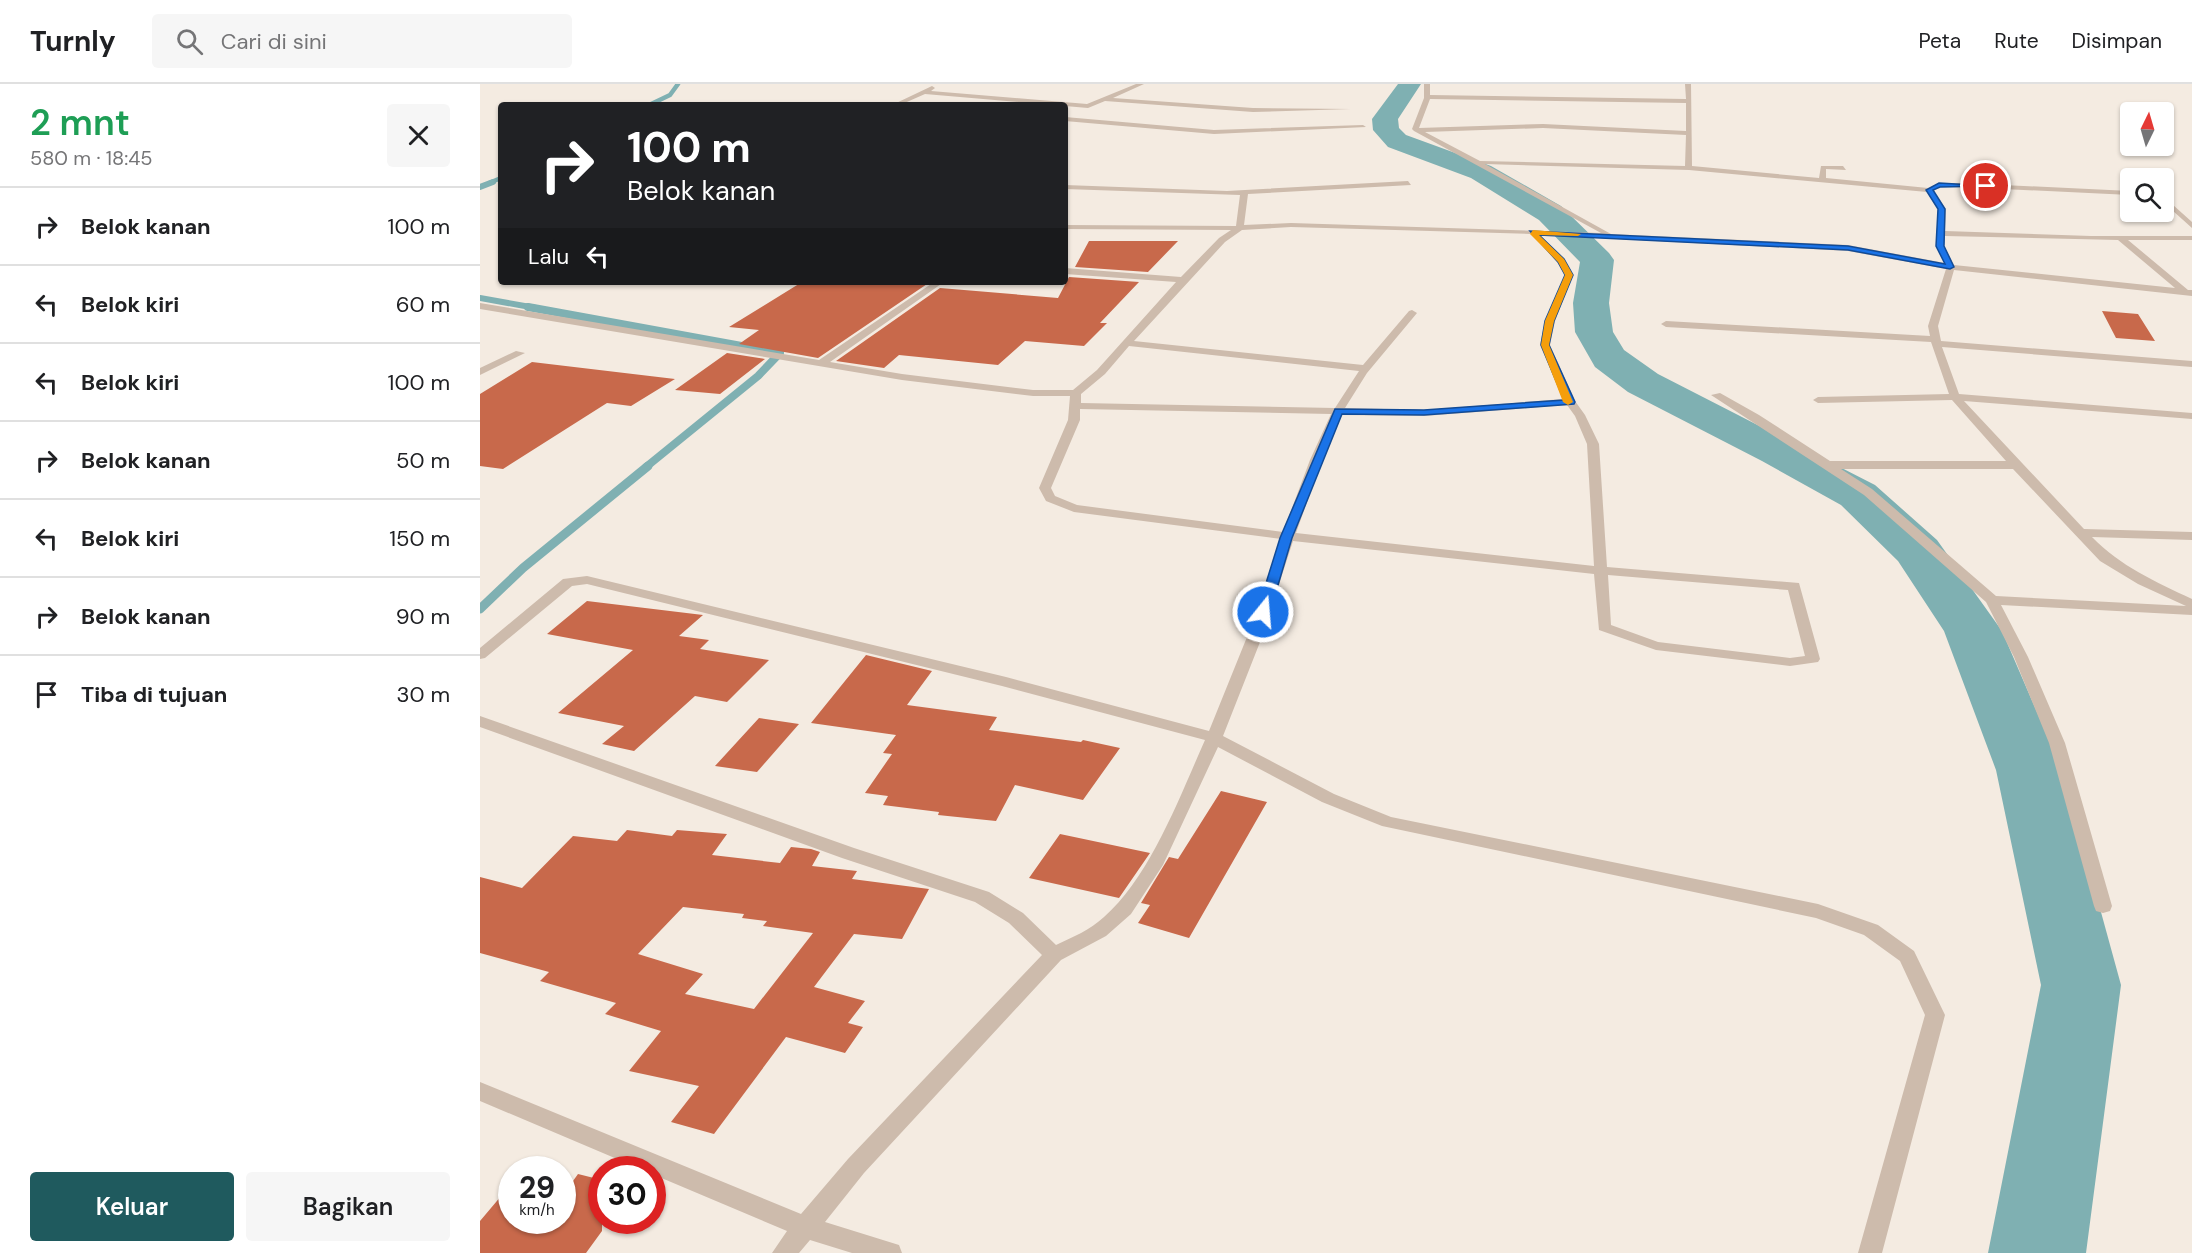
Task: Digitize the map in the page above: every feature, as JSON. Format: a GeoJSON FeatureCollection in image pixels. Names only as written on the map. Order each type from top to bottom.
{"type":"FeatureCollection","features":[{"type":"Feature","properties":{"kind":"street"},"geometry":{"type":"LineString","coordinates":[[902,102],[940,84]]}},
{"type":"Feature","properties":{"kind":"street"},"geometry":{"type":"LineString","coordinates":[[1427,84],[1427,97],[1414,124],[1416,130],[1611,236]]}},
{"type":"Feature","properties":{"kind":"street"},"geometry":{"type":"LineString","coordinates":[[1688,84],[1689,168]]}},
{"type":"Feature","properties":{"kind":"street"},"geometry":{"type":"LineString","coordinates":[[1119,85],[1138,85]]}},
{"type":"Feature","properties":{"kind":"street"},"geometry":{"type":"LineString","coordinates":[[1068,116],[1138,85]]}},
{"type":"Feature","properties":{"kind":"street"},"geometry":{"type":"LineString","coordinates":[[925,92],[1041,102]]}},
{"type":"Feature","properties":{"kind":"street"},"geometry":{"type":"LineString","coordinates":[[1427,97],[1690,101]]}},
{"type":"Feature","properties":{"kind":"street"},"geometry":{"type":"LineString","coordinates":[[1104,99],[1252,110],[1348,109]]}},
{"type":"Feature","properties":{"kind":"street"},"geometry":{"type":"LineString","coordinates":[[1068,104],[1088,106]]}},
{"type":"Feature","properties":{"kind":"street"},"geometry":{"type":"LineString","coordinates":[[1068,118],[1224,132],[1363,127]]}},
{"type":"Feature","properties":{"kind":"street"},"geometry":{"type":"LineString","coordinates":[[1416,130],[1544,126],[1688,133]]}},
{"type":"Feature","properties":{"kind":"street"},"geometry":{"type":"LineString","coordinates":[[1476,162],[1689,168],[1929,190],[1939,185],[1961,185],[2120,193]]}},
{"type":"Feature","properties":{"kind":"street"},"geometry":{"type":"LineString","coordinates":[[1822,180],[1823,167],[1843,168]]}},
{"type":"Feature","properties":{"kind":"street"},"geometry":{"type":"LineString","coordinates":[[1068,187],[1244,193],[1408,183]]}},
{"type":"Feature","properties":{"kind":"street"},"geometry":{"type":"LineString","coordinates":[[1929,190],[1942,209],[1940,246],[1950,267],[1933,326],[1936,342],[1955,397],[2105,558],[2143,581],[2192,604]]}},
{"type":"Feature","properties":{"kind":"street"},"geometry":{"type":"LineString","coordinates":[[480,306],[803,362],[1033,393],[1076,393],[1091,383],[1182,280],[1222,240],[1240,228],[1244,193]]}},
{"type":"Feature","properties":{"kind":"street"},"geometry":{"type":"LineString","coordinates":[[2174,209],[2192,226]]}},
{"type":"Feature","properties":{"kind":"street"},"geometry":{"type":"LineString","coordinates":[[1068,227],[1240,228],[1291,225],[1533,232],[1848,248],[1950,267],[2189,293]]}},
{"type":"Feature","properties":{"kind":"street"},"geometry":{"type":"LineString","coordinates":[[1076,393],[1077,406],[1067,444],[1045,488],[1050,498],[1074,508],[1286,538],[1600,570],[1794,586],[1814,659],[1790,662],[1656,646],[1604,627],[1600,570],[1593,444],[1580,415],[1570,402],[1545,345],[1550,321],[1569,275],[1561,261],[1533,232]]}},
{"type":"Feature","properties":{"kind":"street"},"geometry":{"type":"LineString","coordinates":[[1942,233],[2192,238]]}},
{"type":"Feature","properties":{"kind":"street"},"geometry":{"type":"LineString","coordinates":[[2120,238],[2189,293]]}},
{"type":"Feature","properties":{"kind":"street"},"geometry":{"type":"LineString","coordinates":[[1068,271],[1182,280]]}},
{"type":"Feature","properties":{"kind":"street"},"geometry":{"type":"LineString","coordinates":[[820,364],[936,285]]}},
{"type":"Feature","properties":{"kind":"street"},"geometry":{"type":"LineString","coordinates":[[784,1253],[856,1166],[1054,955],[1081,942],[1112,922],[1138,891],[1175,824],[1228,709],[1260,623],[1286,538],[1338,411],[1364,368],[1412,313]]}},
{"type":"Feature","properties":{"kind":"street"},"geometry":{"type":"LineString","coordinates":[[1666,324],[1936,342],[2192,364]]}},
{"type":"Feature","properties":{"kind":"street"},"geometry":{"type":"LineString","coordinates":[[1127,343],[1364,368]]}},
{"type":"Feature","properties":{"kind":"street"},"geometry":{"type":"LineString","coordinates":[[480,372],[520,353]]}},
{"type":"Feature","properties":{"kind":"street"},"geometry":{"type":"LineString","coordinates":[[1716,395],[1868,492],[1992,600],[2021,657],[2057,743],[2103,906]]}},
{"type":"Feature","properties":{"kind":"street"},"geometry":{"type":"LineString","coordinates":[[1818,400],[1955,397],[2192,416]]}},
{"type":"Feature","properties":{"kind":"street"},"geometry":{"type":"LineString","coordinates":[[1077,406],[1424,412],[1570,402]]}},
{"type":"Feature","properties":{"kind":"street"},"geometry":{"type":"LineString","coordinates":[[1827,465],[2016,465]]}},
{"type":"Feature","properties":{"kind":"street"},"geometry":{"type":"LineString","coordinates":[[2084,533],[2192,536]]}},
{"type":"Feature","properties":{"kind":"street"},"geometry":{"type":"LineString","coordinates":[[480,655],[568,582],[583,579],[1006,682],[1215,738],[1328,798],[1388,822],[1818,911],[1870,930],[1907,956],[1935,1015],[1870,1253]]}},
{"type":"Feature","properties":{"kind":"street"},"geometry":{"type":"LineString","coordinates":[[1992,600],[2192,610]]}},
{"type":"Feature","properties":{"kind":"street"},"geometry":{"type":"LineString","coordinates":[[480,721],[848,854],[982,897],[1016,918],[1054,955]]}},
{"type":"Feature","properties":{"kind":"street"},"geometry":{"type":"LineString","coordinates":[[480,1091],[805,1227],[890,1253]]}},
{"type":"Feature","properties":{"kind":"building"},"geometry":{"type":"Polygon","coordinates":[[[1089,241],[1178,241],[1148,272],[1075,267],[1089,241]]]}},
{"type":"Feature","properties":{"kind":"building"},"geometry":{"type":"Polygon","coordinates":[[[1069,277],[1139,282],[1100,323],[1107,323],[1084,346],[1025,341],[998,365],[899,355],[884,368],[836,361],[940,288],[1058,298],[1065,285],[1068,285],[1069,277]]]}},
{"type":"Feature","properties":{"kind":"building"},"geometry":{"type":"Polygon","coordinates":[[[797,285],[926,285],[818,358],[739,344],[759,330],[729,327],[797,285]]]}},
{"type":"Feature","properties":{"kind":"building"},"geometry":{"type":"Polygon","coordinates":[[[2102,311],[2138,314],[2155,341],[2116,338],[2102,311]]]}},
{"type":"Feature","properties":{"kind":"building"},"geometry":{"type":"Polygon","coordinates":[[[727,353],[765,359],[720,394],[675,390],[727,353]]]}},
{"type":"Feature","properties":{"kind":"building"},"geometry":{"type":"Polygon","coordinates":[[[532,362],[675,379],[631,406],[607,403],[503,469],[480,466],[480,394],[532,362]]]}},
{"type":"Feature","properties":{"kind":"building"},"geometry":{"type":"Polygon","coordinates":[[[587,601],[703,615],[679,636],[709,640],[700,649],[769,660],[727,702],[695,696],[634,751],[602,744],[624,726],[558,713],[633,650],[547,634],[587,601]]]}},
{"type":"Feature","properties":{"kind":"building"},"geometry":{"type":"Polygon","coordinates":[[[866,655],[932,671],[907,705],[997,717],[989,730],[1081,742],[1083,740],[1120,748],[1083,800],[1015,785],[996,821],[938,815],[939,812],[883,805],[888,796],[865,793],[892,754],[883,753],[896,735],[811,723],[866,655]]]}},
{"type":"Feature","properties":{"kind":"building"},"geometry":{"type":"Polygon","coordinates":[[[759,718],[799,724],[757,772],[715,766],[759,718]]]}},
{"type":"Feature","properties":{"kind":"building"},"geometry":{"type":"Polygon","coordinates":[[[1221,791],[1267,802],[1189,938],[1138,923],[1150,905],[1141,903],[1169,857],[1178,859],[1221,791]]]}},
{"type":"Feature","properties":{"kind":"building"},"geometry":{"type":"Polygon","coordinates":[[[627,830],[672,836],[677,830],[727,834],[712,855],[780,863],[791,847],[811,849],[820,852],[812,866],[857,871],[852,879],[929,889],[902,939],[854,934],[814,987],[865,1001],[848,1023],[863,1027],[845,1053],[786,1037],[714,1134],[671,1122],[699,1086],[629,1071],[661,1031],[605,1014],[616,1003],[540,981],[549,972],[480,953],[480,877],[522,888],[573,836],[617,841],[627,830]],[[683,907],[638,954],[703,974],[685,994],[754,1009],[813,933],[763,926],[767,921],[742,918],[744,914],[683,907]]]}},
{"type":"Feature","properties":{"kind":"building"},"geometry":{"type":"Polygon","coordinates":[[[1060,834],[1150,853],[1119,898],[1029,878],[1060,834]]]}},
{"type":"Feature","properties":{"kind":"building"},"geometry":{"type":"Polygon","coordinates":[[[578,1174],[588,1176],[588,1234],[600,1234],[586,1253],[480,1253],[480,1221],[498,1200],[498,1234],[576,1234],[576,1177],[578,1174]]]}},
{"type":"Feature","properties":{"kind":"waterway"},"geometry":{"type":"LineString","coordinates":[[655,102],[670,95],[678,84]]}},
{"type":"Feature","properties":{"kind":"waterway"},"geometry":{"type":"LineString","coordinates":[[1410,84],[1385,119],[1386,130],[1397,141],[1481,172],[1550,213],[1597,260],[1591,303],[1594,332],[1609,358],[1643,383],[1778,451],[1858,495],[1918,551],[1973,631],[2029,770],[2081,985],[2037,1253]]}},
{"type":"Feature","properties":{"kind":"waterway"},"geometry":{"type":"LineString","coordinates":[[489,183],[498,179]]}},
{"type":"Feature","properties":{"kind":"waterway"},"geometry":{"type":"LineString","coordinates":[[480,187],[493,182]]}},
{"type":"Feature","properties":{"kind":"waterway"},"geometry":{"type":"LineString","coordinates":[[480,298],[536,308]]}},
{"type":"Feature","properties":{"kind":"waterway"},"geometry":{"type":"LineString","coordinates":[[528,307],[780,353],[758,376],[646,467]]}},
{"type":"Feature","properties":{"kind":"waterway"},"geometry":{"type":"LineString","coordinates":[[480,609],[523,568],[648,466]]}},
{"type":"Feature","properties":{"kind":"slow traffic"},"geometry":{"type":"LineString","coordinates":[[1568,402],[1570,402],[1545,345],[1550,321],[1569,275],[1561,261],[1533,232],[1578,234]]}},
{"type":"Feature","properties":{"kind":"route"},"geometry":{"type":"LineString","coordinates":[[1263,612],[1301,497],[1338,411],[1424,412],[1570,402],[1545,345],[1550,321],[1569,275],[1561,261],[1533,232],[1848,248],[1950,267],[1940,246],[1942,209],[1929,190],[1939,185],[1986,186]]}}]}
